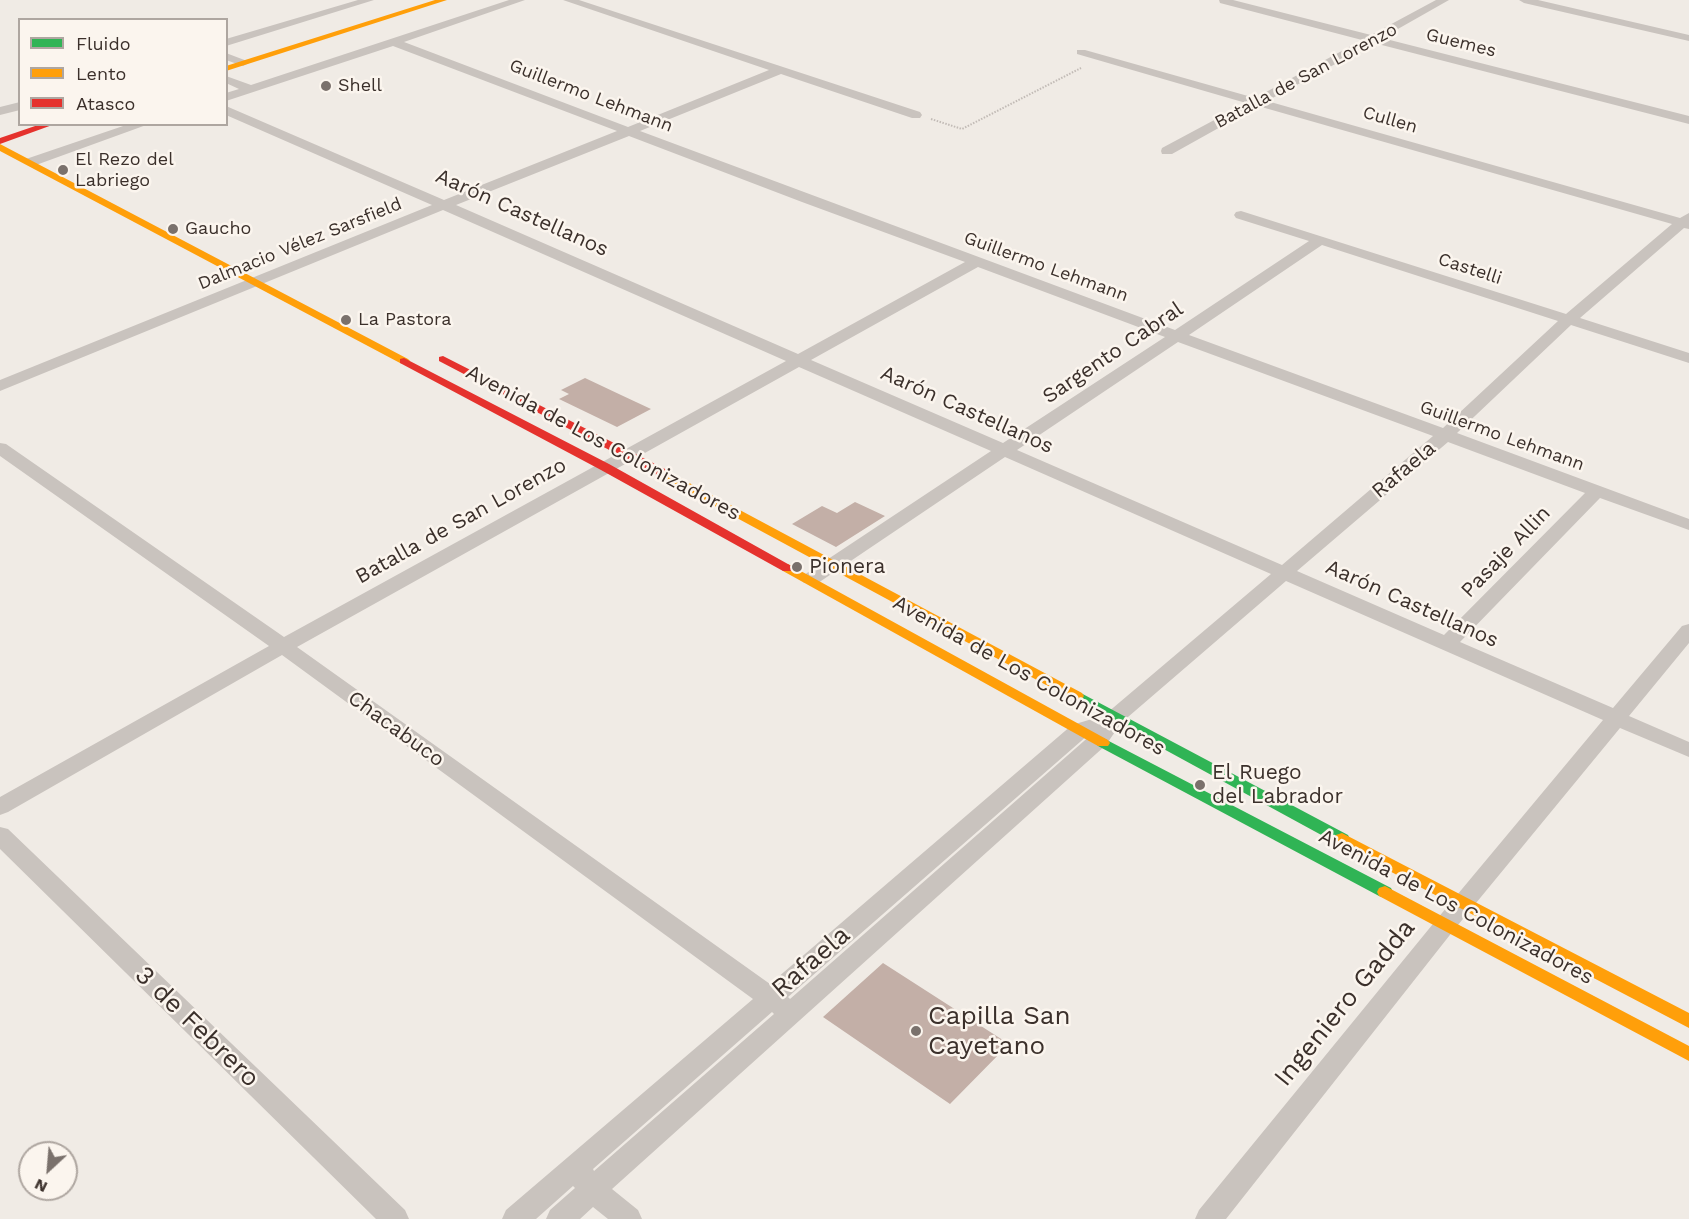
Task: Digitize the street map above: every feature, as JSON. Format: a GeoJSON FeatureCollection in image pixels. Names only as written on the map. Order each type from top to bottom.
{"type":"FeatureCollection","features":[{"type":"Feature","properties":{"kind":"main road"},"geometry":{"type":"LineString","coordinates":[[228,68],[443,0]]}},
{"type":"Feature","properties":{"kind":"main road"},"geometry":{"type":"LineString","coordinates":[[7,139],[45,126]]}},
{"type":"Feature","properties":{"kind":"main road"},"geometry":{"type":"LineString","coordinates":[[0,130],[7,139],[51,154],[72,165]]}},
{"type":"Feature","properties":{"kind":"main road","name":"Avenida de Los Colonizadores"},"geometry":{"type":"LineString","coordinates":[[0,147],[605,467],[811,579],[1089,735],[1689,1054]]}},
{"type":"Feature","properties":{"kind":"main road"},"geometry":{"type":"LineString","coordinates":[[256,262],[298,284]]}},
{"type":"Feature","properties":{"kind":"main road","name":"Avenida de Los Colonizadores"},"geometry":{"type":"LineString","coordinates":[[425,350],[627,454],[1114,718],[1689,1021]]}},
{"type":"Feature","properties":{"kind":"street"},"geometry":{"type":"LineString","coordinates":[[228,43],[369,0]]}},
{"type":"Feature","properties":{"kind":"street"},"geometry":{"type":"LineString","coordinates":[[228,96],[520,0]]}},
{"type":"Feature","properties":{"kind":"street"},"geometry":{"type":"LineString","coordinates":[[568,0],[916,115]]}},
{"type":"Feature","properties":{"kind":"street","name":"Batalla de San Lorenzo"},"geometry":{"type":"LineString","coordinates":[[1167,151],[1444,0]]}},
{"type":"Feature","properties":{"kind":"street"},"geometry":{"type":"LineString","coordinates":[[1524,0],[1689,38]]}},
{"type":"Feature","properties":{"kind":"street","name":"Guemes"},"geometry":{"type":"LineString","coordinates":[[1224,1],[1689,120]]}},
{"type":"Feature","properties":{"kind":"street"},"geometry":{"type":"LineString","coordinates":[[317,40],[353,54]]}},
{"type":"Feature","properties":{"kind":"street","name":"Guillermo Lehmann"},"geometry":{"type":"LineString","coordinates":[[391,41],[977,262],[1689,525]]}},
{"type":"Feature","properties":{"kind":"street","name":"Cullen"},"geometry":{"type":"LineString","coordinates":[[1081,52],[1687,222]]}},
{"type":"Feature","properties":{"kind":"street"},"geometry":{"type":"LineString","coordinates":[[228,57],[243,63]]}},
{"type":"Feature","properties":{"kind":"street","name":"Dalmacio Vélez Sarsfield"},"geometry":{"type":"LineString","coordinates":[[0,386],[781,70]]}},
{"type":"Feature","properties":{"kind":"street"},"geometry":{"type":"LineString","coordinates":[[228,80],[251,89]]}},
{"type":"Feature","properties":{"kind":"street"},"geometry":{"type":"LineString","coordinates":[[0,111],[18,106]]}},
{"type":"Feature","properties":{"kind":"street","name":"Aarón Castellanos"},"geometry":{"type":"LineString","coordinates":[[228,111],[446,204],[1689,750]]}},
{"type":"Feature","properties":{"kind":"street"},"geometry":{"type":"LineString","coordinates":[[31,162],[137,126]]}},
{"type":"Feature","properties":{"kind":"street","name":"Castelli"},"geometry":{"type":"LineString","coordinates":[[1240,215],[1689,358]]}},
{"type":"Feature","properties":{"kind":"street","name":"Rafaela"},"geometry":{"type":"LineString","coordinates":[[516,1219],[768,998],[1089,735],[1114,718],[1282,572],[1444,436],[1567,321],[1687,222]]}},
{"type":"Feature","properties":{"kind":"street","name":"Sargento Cabral"},"geometry":{"type":"LineString","coordinates":[[811,579],[1319,241]]}},
{"type":"Feature","properties":{"kind":"street","name":"Batalla de San Lorenzo"},"geometry":{"type":"LineString","coordinates":[[0,807],[282,646],[977,262]]}},
{"type":"Feature","properties":{"kind":"street","name":"Chacabuco"},"geometry":{"type":"LineString","coordinates":[[0,448],[282,646],[790,1012]]}},
{"type":"Feature","properties":{"kind":"street","name":"Pasaje Allin"},"geometry":{"type":"LineString","coordinates":[[1447,644],[1597,491]]}},
{"type":"Feature","properties":{"kind":"street","name":"Ingeniero Gadda"},"geometry":{"type":"LineString","coordinates":[[1209,1219],[1444,925],[1689,630]]}},
{"type":"Feature","properties":{"kind":"street","name":"Rafaela"},"geometry":{"type":"LineString","coordinates":[[561,1219],[790,1012],[1089,735]]}},
{"type":"Feature","properties":{"kind":"street","name":"3 de Febrero"},"geometry":{"type":"LineString","coordinates":[[0,835],[395,1219]]}},
{"type":"Feature","properties":{"kind":"street"},"geometry":{"type":"LineString","coordinates":[[575,1168],[593,1190],[628,1219]]}},
{"type":"Feature","properties":{"kind":"path"},"geometry":{"type":"LineString","coordinates":[[916,115],[962,129],[1102,58]]}},
{"type":"Feature","properties":{"kind":"building"},"geometry":{"type":"Polygon","coordinates":[[[585,378],[651,409],[617,427],[559,399],[569,394],[561,390],[585,378]]]}},
{"type":"Feature","properties":{"kind":"building"},"geometry":{"type":"Polygon","coordinates":[[[855,502],[885,516],[836,547],[792,524],[822,506],[837,513],[855,502]]]}},
{"type":"Feature","properties":{"kind":"building","name":"Capilla San Cayetano"},"geometry":{"type":"Polygon","coordinates":[[[883,963],[1009,1044],[950,1104],[823,1017],[883,963]]]}},
{"type":"Feature","properties":{"kind":"traffic: fast"},"geometry":{"type":"LineString","coordinates":[[1077,696],[1342,839]]}},
{"type":"Feature","properties":{"kind":"traffic: fast"},"geometry":{"type":"LineString","coordinates":[[1103,743],[1385,892]]}},
{"type":"Feature","properties":{"kind":"traffic: slow"},"geometry":{"type":"LineString","coordinates":[[228,68],[443,0]]}},
{"type":"Feature","properties":{"kind":"traffic: slow"},"geometry":{"type":"LineString","coordinates":[[0,147],[404,361]]}},
{"type":"Feature","properties":{"kind":"traffic: slow"},"geometry":{"type":"LineString","coordinates":[[665,474],[1077,696]]}},
{"type":"Feature","properties":{"kind":"traffic: slow"},"geometry":{"type":"LineString","coordinates":[[788,568],[1103,743]]}},
{"type":"Feature","properties":{"kind":"traffic: slow"},"geometry":{"type":"LineString","coordinates":[[1342,839],[1689,1021]]}},
{"type":"Feature","properties":{"kind":"traffic: slow"},"geometry":{"type":"LineString","coordinates":[[1385,892],[1689,1054]]}},
{"type":"Feature","properties":{"kind":"traffic: jam"},"geometry":{"type":"LineString","coordinates":[[0,141],[45,126]]}},
{"type":"Feature","properties":{"kind":"traffic: jam"},"geometry":{"type":"LineString","coordinates":[[443,359],[665,474]]}},
{"type":"Feature","properties":{"kind":"traffic: jam"},"geometry":{"type":"LineString","coordinates":[[404,361],[605,467],[788,568]]}},
{"type":"Feature","properties":{"kind":"place","name":"Shell"},"geometry":{"type":"Point","coordinates":[326,86]}},
{"type":"Feature","properties":{"kind":"place","name":"El Rezo del Labriego"},"geometry":{"type":"Point","coordinates":[63,170]}},
{"type":"Feature","properties":{"kind":"place","name":"Gaucho"},"geometry":{"type":"Point","coordinates":[173,229]}},
{"type":"Feature","properties":{"kind":"place","name":"La Pastora"},"geometry":{"type":"Point","coordinates":[346,320]}},
{"type":"Feature","properties":{"kind":"place","name":"Pionera"},"geometry":{"type":"Point","coordinates":[797,567]}},
{"type":"Feature","properties":{"kind":"place","name":"El Ruego del Labrador"},"geometry":{"type":"Point","coordinates":[1200,785]}},
{"type":"Feature","properties":{"kind":"place","name":"Capilla San Cayetano"},"geometry":{"type":"Point","coordinates":[916,1031]}}]}
